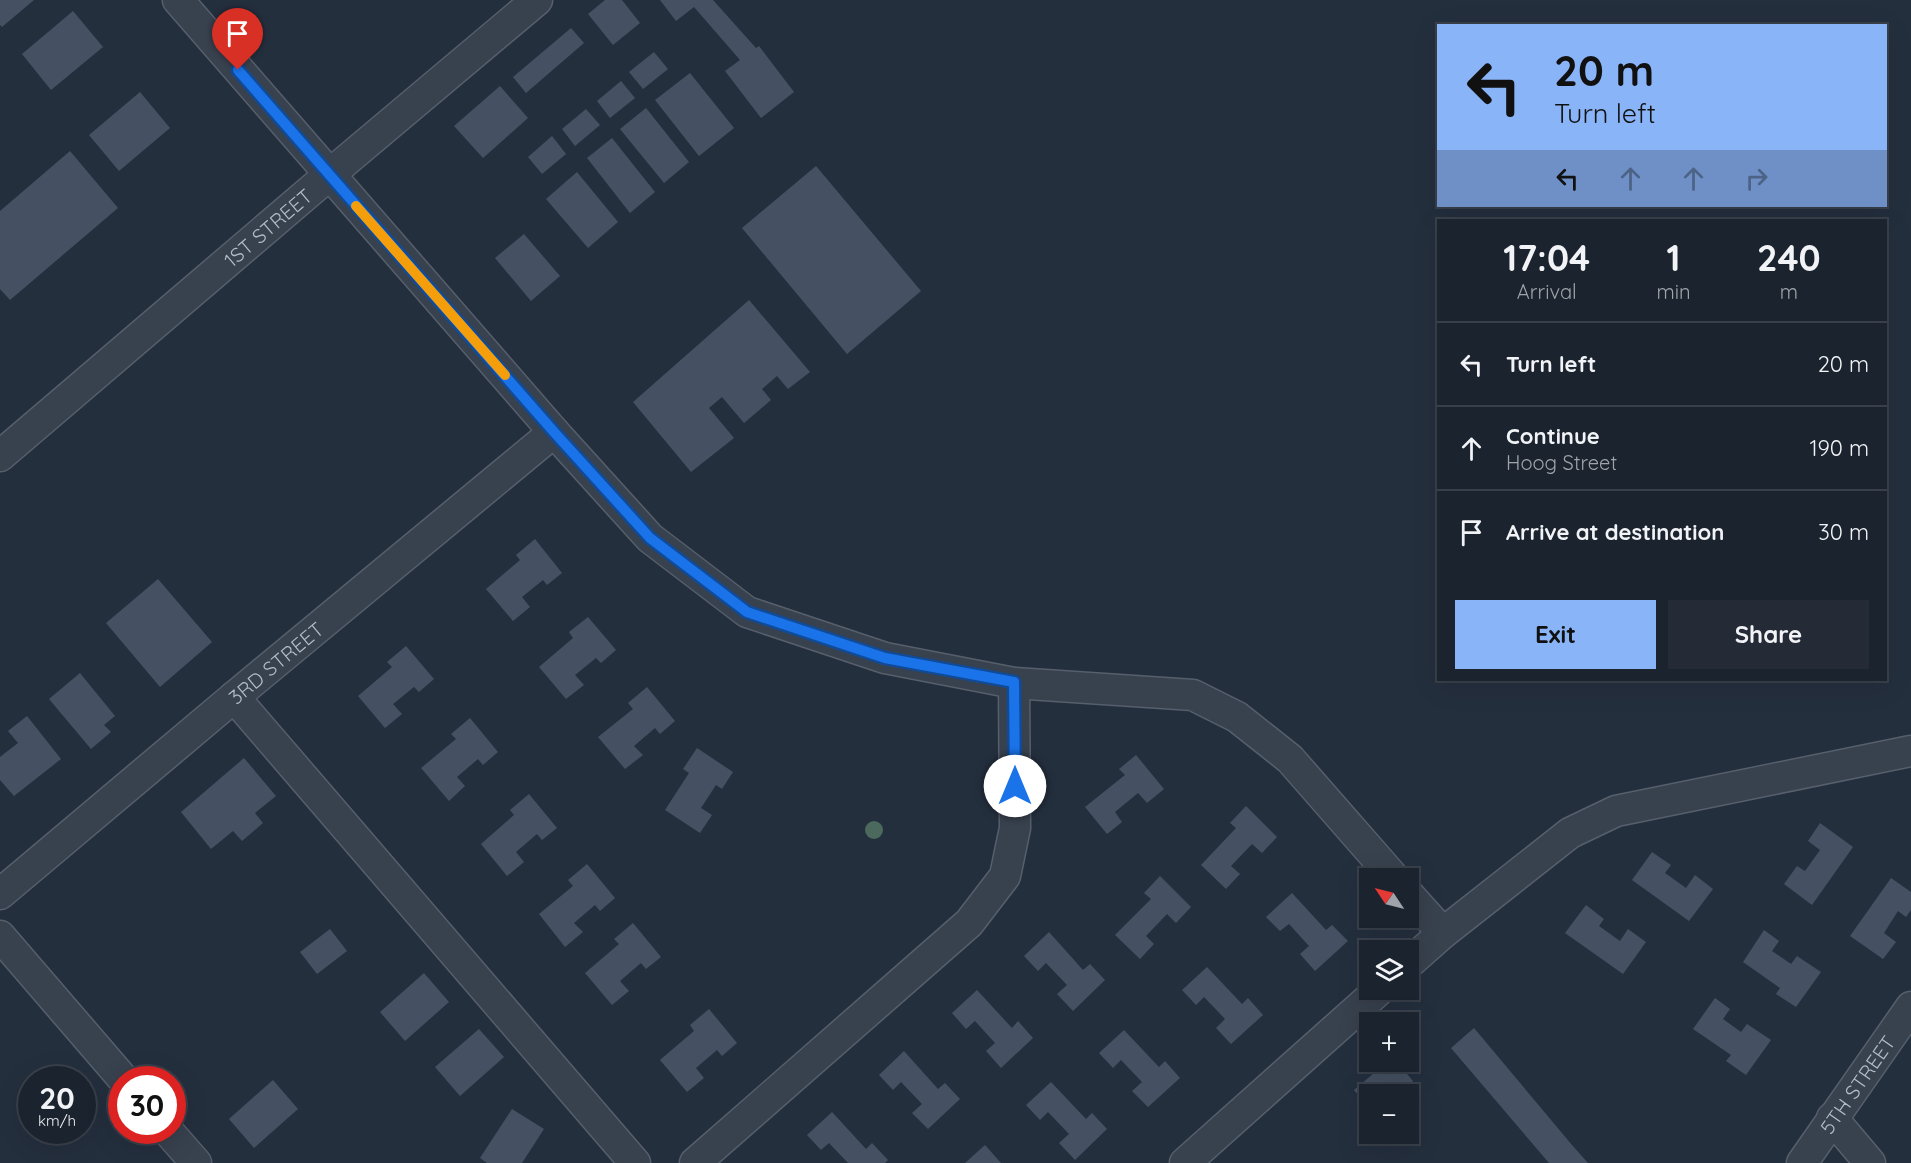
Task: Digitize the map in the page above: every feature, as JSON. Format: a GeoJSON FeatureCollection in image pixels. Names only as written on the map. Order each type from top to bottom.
{"type":"FeatureCollection","features":[{"type":"Feature","properties":{"kind":"street"},"geometry":{"type":"LineString","coordinates":[[178,0],[554,432],[650,538],[747,612],[885,658],[1014,682],[1193,695],[1237,717],[1290,759],[1385,868]]}},
{"type":"Feature","properties":{"kind":"street","name":"1ST STREET"},"geometry":{"type":"LineString","coordinates":[[0,456],[537,0]]}},
{"type":"Feature","properties":{"kind":"street","name":"3RD STREET"},"geometry":{"type":"LineString","coordinates":[[0,894],[554,432]]}},
{"type":"Feature","properties":{"kind":"street"},"geometry":{"type":"LineString","coordinates":[[694,1163],[969,923],[1005,876],[1015,828],[1014,682]]}},
{"type":"Feature","properties":{"kind":"street"},"geometry":{"type":"LineString","coordinates":[[234,697],[635,1163]]}},
{"type":"Feature","properties":{"kind":"street"},"geometry":{"type":"LineString","coordinates":[[1419,954],[1570,833],[1616,811],[1911,751]]}},
{"type":"Feature","properties":{"kind":"street"},"geometry":{"type":"LineString","coordinates":[[1419,906],[1443,933]]}},
{"type":"Feature","properties":{"kind":"street"},"geometry":{"type":"LineString","coordinates":[[0,936],[111,1066]]}},
{"type":"Feature","properties":{"kind":"street"},"geometry":{"type":"LineString","coordinates":[[1185,1163],[1368,1000]]}},
{"type":"Feature","properties":{"kind":"street","name":"5TH STREET"},"geometry":{"type":"LineString","coordinates":[[1802,1163],[1911,1007]]}},
{"type":"Feature","properties":{"kind":"street"},"geometry":{"type":"LineString","coordinates":[[1832,1118],[1870,1163]]}},
{"type":"Feature","properties":{"kind":"street"},"geometry":{"type":"LineString","coordinates":[[179,1144],[196,1163]]}},
{"type":"Feature","properties":{"kind":"building"},"geometry":{"type":"Polygon","coordinates":[[[0,0],[34,0],[2,27],[0,25],[0,0]]]}},
{"type":"Feature","properties":{"kind":"building"},"geometry":{"type":"Polygon","coordinates":[[[605,0],[622,0],[640,23],[613,45],[588,14],[605,0]]]}},
{"type":"Feature","properties":{"kind":"building"},"geometry":{"type":"Polygon","coordinates":[[[660,0],[713,0],[756,48],[759,46],[794,92],[761,118],[725,71],[740,60],[694,7],[676,21],[660,0]]]}},
{"type":"Feature","properties":{"kind":"building"},"geometry":{"type":"Polygon","coordinates":[[[73,11],[103,47],[51,90],[22,54],[73,11]]]}},
{"type":"Feature","properties":{"kind":"building"},"geometry":{"type":"Polygon","coordinates":[[[571,28],[584,43],[526,93],[513,77],[571,28]]]}},
{"type":"Feature","properties":{"kind":"building"},"geometry":{"type":"Polygon","coordinates":[[[654,52],[668,69],[643,89],[629,72],[654,52]]]}},
{"type":"Feature","properties":{"kind":"building"},"geometry":{"type":"Polygon","coordinates":[[[690,73],[734,128],[699,156],[655,100],[690,73]]]}},
{"type":"Feature","properties":{"kind":"building"},"geometry":{"type":"Polygon","coordinates":[[[621,81],[635,98],[610,118],[597,101],[621,81]]]}},
{"type":"Feature","properties":{"kind":"building"},"geometry":{"type":"Polygon","coordinates":[[[500,86],[528,118],[483,158],[454,126],[500,86]]]}},
{"type":"Feature","properties":{"kind":"building"},"geometry":{"type":"Polygon","coordinates":[[[140,92],[170,128],[119,171],[89,135],[140,92]]]}},
{"type":"Feature","properties":{"kind":"building"},"geometry":{"type":"Polygon","coordinates":[[[646,108],[689,162],[664,183],[620,129],[646,108]]]}},
{"type":"Feature","properties":{"kind":"building"},"geometry":{"type":"Polygon","coordinates":[[[586,109],[600,125],[575,146],[562,129],[586,109]]]}},
{"type":"Feature","properties":{"kind":"building"},"geometry":{"type":"Polygon","coordinates":[[[552,136],[566,154],[542,174],[528,157],[552,136]]]}},
{"type":"Feature","properties":{"kind":"building"},"geometry":{"type":"Polygon","coordinates":[[[612,138],[655,192],[630,213],[587,158],[612,138]]]}},
{"type":"Feature","properties":{"kind":"building"},"geometry":{"type":"Polygon","coordinates":[[[70,151],[118,208],[10,300],[0,289],[0,211],[70,151]]]}},
{"type":"Feature","properties":{"kind":"building"},"geometry":{"type":"Polygon","coordinates":[[[816,166],[921,291],[847,354],[742,228],[816,166]]]}},
{"type":"Feature","properties":{"kind":"building"},"geometry":{"type":"Polygon","coordinates":[[[577,172],[618,222],[588,248],[546,199],[577,172]]]}},
{"type":"Feature","properties":{"kind":"building"},"geometry":{"type":"Polygon","coordinates":[[[524,234],[560,276],[531,301],[495,258],[524,234]]]}},
{"type":"Feature","properties":{"kind":"building"},"geometry":{"type":"Polygon","coordinates":[[[749,300],[810,372],[788,389],[777,376],[762,389],[771,400],[744,423],[722,397],[709,408],[734,438],[691,472],[633,402],[749,300]]]}},
{"type":"Feature","properties":{"kind":"building"},"geometry":{"type":"Polygon","coordinates":[[[535,539],[562,573],[547,585],[543,580],[522,597],[530,607],[513,621],[486,589],[520,560],[516,555],[535,539]]]}},
{"type":"Feature","properties":{"kind":"building"},"geometry":{"type":"Polygon","coordinates":[[[158,579],[212,642],[160,687],[106,623],[158,579]]]}},
{"type":"Feature","properties":{"kind":"building"},"geometry":{"type":"Polygon","coordinates":[[[588,617],[616,650],[601,663],[596,658],[575,675],[584,685],[566,699],[539,667],[573,638],[569,632],[588,617]]]}},
{"type":"Feature","properties":{"kind":"building"},"geometry":{"type":"Polygon","coordinates":[[[406,646],[434,679],[419,692],[414,687],[393,704],[402,714],[385,728],[358,696],[392,667],[387,662],[406,646]]]}},
{"type":"Feature","properties":{"kind":"building"},"geometry":{"type":"Polygon","coordinates":[[[80,673],[115,716],[104,725],[111,732],[91,749],[49,699],[80,673]]]}},
{"type":"Feature","properties":{"kind":"building"},"geometry":{"type":"Polygon","coordinates":[[[647,687],[675,721],[660,734],[655,728],[634,746],[643,755],[625,769],[598,737],[633,709],[628,703],[647,687]]]}},
{"type":"Feature","properties":{"kind":"building"},"geometry":{"type":"Polygon","coordinates":[[[27,716],[61,759],[14,796],[0,780],[0,757],[18,743],[8,731],[27,716]]]}},
{"type":"Feature","properties":{"kind":"building"},"geometry":{"type":"Polygon","coordinates":[[[470,718],[498,752],[483,765],[478,759],[457,777],[465,786],[449,801],[421,768],[456,739],[451,734],[470,718]]]}},
{"type":"Feature","properties":{"kind":"building"},"geometry":{"type":"Polygon","coordinates":[[[697,748],[733,772],[722,789],[716,785],[701,808],[712,815],[700,833],[665,810],[689,773],[683,769],[697,748]]]}},
{"type":"Feature","properties":{"kind":"building"},"geometry":{"type":"Polygon","coordinates":[[[1136,755],[1164,789],[1147,803],[1138,793],[1115,812],[1122,822],[1107,834],[1085,807],[1125,775],[1119,769],[1136,755]]]}},
{"type":"Feature","properties":{"kind":"building"},"geometry":{"type":"Polygon","coordinates":[[[244,758],[276,796],[255,813],[263,823],[242,841],[233,831],[211,849],[181,812],[244,758]]]}},
{"type":"Feature","properties":{"kind":"building"},"geometry":{"type":"Polygon","coordinates":[[[529,794],[557,828],[542,840],[537,834],[516,852],[524,862],[507,876],[481,844],[514,815],[510,810],[529,794]]]}},
{"type":"Feature","properties":{"kind":"building"},"geometry":{"type":"Polygon","coordinates":[[[1246,806],[1277,837],[1262,853],[1252,844],[1231,866],[1240,874],[1226,889],[1201,865],[1236,828],[1230,823],[1246,806]]]}},
{"type":"Feature","properties":{"kind":"building"},"geometry":{"type":"Polygon","coordinates":[[[1820,823],[1853,847],[1812,905],[1784,884],[1797,866],[1805,871],[1820,850],[1808,841],[1820,823]]]}},
{"type":"Feature","properties":{"kind":"building"},"geometry":{"type":"Polygon","coordinates":[[[1652,852],[1671,865],[1665,873],[1686,888],[1695,875],[1713,889],[1689,921],[1632,880],[1652,852]]]}},
{"type":"Feature","properties":{"kind":"building"},"geometry":{"type":"Polygon","coordinates":[[[587,864],[615,898],[600,911],[595,905],[574,923],[583,932],[565,947],[539,914],[573,886],[568,880],[587,864]]]}},
{"type":"Feature","properties":{"kind":"building"},"geometry":{"type":"Polygon","coordinates":[[[1160,876],[1191,907],[1176,923],[1167,914],[1146,936],[1154,944],[1140,959],[1115,935],[1151,899],[1144,893],[1160,876]]]}},
{"type":"Feature","properties":{"kind":"building"},"geometry":{"type":"Polygon","coordinates":[[[1891,878],[1911,892],[1911,910],[1906,917],[1898,911],[1884,933],[1896,942],[1883,959],[1850,936],[1891,878]]]}},
{"type":"Feature","properties":{"kind":"building"},"geometry":{"type":"Polygon","coordinates":[[[1292,893],[1326,930],[1332,925],[1348,941],[1315,971],[1300,954],[1309,946],[1289,924],[1280,931],[1266,917],[1292,893]]]}},
{"type":"Feature","properties":{"kind":"building"},"geometry":{"type":"Polygon","coordinates":[[[1586,905],[1604,919],[1599,926],[1620,941],[1628,929],[1646,942],[1623,974],[1565,933],[1586,905]]]}},
{"type":"Feature","properties":{"kind":"building"},"geometry":{"type":"Polygon","coordinates":[[[633,923],[661,957],[646,969],[641,963],[620,981],[629,991],[612,1005],[585,973],[619,944],[614,939],[633,923]]]}},
{"type":"Feature","properties":{"kind":"building"},"geometry":{"type":"Polygon","coordinates":[[[330,929],[347,951],[317,974],[300,952],[330,929]]]}},
{"type":"Feature","properties":{"kind":"building"},"geometry":{"type":"Polygon","coordinates":[[[1764,930],[1779,941],[1772,951],[1791,964],[1797,956],[1821,972],[1796,1007],[1776,994],[1780,988],[1743,962],[1764,930]]]}},
{"type":"Feature","properties":{"kind":"building"},"geometry":{"type":"Polygon","coordinates":[[[1049,932],[1083,970],[1090,964],[1105,980],[1073,1011],[1057,994],[1067,985],[1046,963],[1038,971],[1024,956],[1049,932]]]}},
{"type":"Feature","properties":{"kind":"building"},"geometry":{"type":"Polygon","coordinates":[[[1207,967],[1242,1004],[1248,998],[1263,1015],[1231,1044],[1216,1028],[1225,1019],[1204,997],[1196,1005],[1182,990],[1207,967]]]}},
{"type":"Feature","properties":{"kind":"building"},"geometry":{"type":"Polygon","coordinates":[[[424,973],[449,1002],[405,1041],[380,1012],[424,973]]]}},
{"type":"Feature","properties":{"kind":"building"},"geometry":{"type":"Polygon","coordinates":[[[977,990],[1012,1028],[1018,1021],[1033,1038],[1001,1068],[986,1051],[995,1043],[975,1021],[966,1029],[952,1013],[977,990]]]}},
{"type":"Feature","properties":{"kind":"building"},"geometry":{"type":"Polygon","coordinates":[[[1715,998],[1730,1009],[1723,1019],[1741,1032],[1747,1024],[1771,1040],[1746,1075],[1726,1061],[1731,1055],[1693,1029],[1715,998]]]}},
{"type":"Feature","properties":{"kind":"building"},"geometry":{"type":"Polygon","coordinates":[[[709,1009],[737,1043],[722,1056],[717,1050],[696,1068],[704,1078],[687,1092],[660,1060],[694,1031],[690,1025],[709,1009]]]}},
{"type":"Feature","properties":{"kind":"building"},"geometry":{"type":"Polygon","coordinates":[[[1474,1028],[1588,1163],[1549,1163],[1451,1048],[1474,1028]]]}},
{"type":"Feature","properties":{"kind":"building"},"geometry":{"type":"Polygon","coordinates":[[[479,1029],[504,1057],[460,1096],[435,1067],[479,1029]]]}},
{"type":"Feature","properties":{"kind":"building"},"geometry":{"type":"Polygon","coordinates":[[[1124,1030],[1159,1067],[1165,1061],[1180,1078],[1148,1107],[1132,1091],[1142,1082],[1121,1060],[1113,1068],[1099,1053],[1124,1030]]]}},
{"type":"Feature","properties":{"kind":"building"},"geometry":{"type":"Polygon","coordinates":[[[904,1051],[938,1089],[945,1083],[960,1099],[928,1129],[912,1113],[922,1104],[901,1082],[893,1090],[879,1075],[904,1051]]]}},
{"type":"Feature","properties":{"kind":"building"},"geometry":{"type":"Polygon","coordinates":[[[1375,1072],[1405,1072],[1413,1081],[1410,1084],[1361,1084],[1375,1072]]]}},
{"type":"Feature","properties":{"kind":"building"},"geometry":{"type":"Polygon","coordinates":[[[273,1080],[298,1109],[254,1148],[229,1119],[273,1080]]]}},
{"type":"Feature","properties":{"kind":"building"},"geometry":{"type":"Polygon","coordinates":[[[1051,1082],[1086,1119],[1092,1113],[1107,1129],[1075,1160],[1059,1143],[1069,1134],[1048,1112],[1040,1120],[1026,1105],[1051,1082]]]}},
{"type":"Feature","properties":{"kind":"building"},"geometry":{"type":"Polygon","coordinates":[[[1359,1086],[1359,1096],[1354,1090],[1359,1086]]]}},
{"type":"Feature","properties":{"kind":"building"},"geometry":{"type":"Polygon","coordinates":[[[512,1109],[544,1129],[522,1163],[487,1163],[480,1158],[512,1109]]]}},
{"type":"Feature","properties":{"kind":"building"},"geometry":{"type":"Polygon","coordinates":[[[832,1112],[866,1149],[872,1143],[888,1160],[885,1163],[848,1163],[829,1143],[821,1150],[807,1135],[832,1112]]]}},
{"type":"Feature","properties":{"kind":"building"},"geometry":{"type":"Polygon","coordinates":[[[985,1145],[1001,1163],[965,1163],[985,1145]]]}},
{"type":"Feature","properties":{"kind":"slow traffic"},"geometry":{"type":"LineString","coordinates":[[356,206],[505,375]]}},
{"type":"Feature","properties":{"kind":"route"},"geometry":{"type":"LineString","coordinates":[[238,70],[554,432],[650,538],[747,612],[885,658],[1014,682],[1015,786]]}}]}
